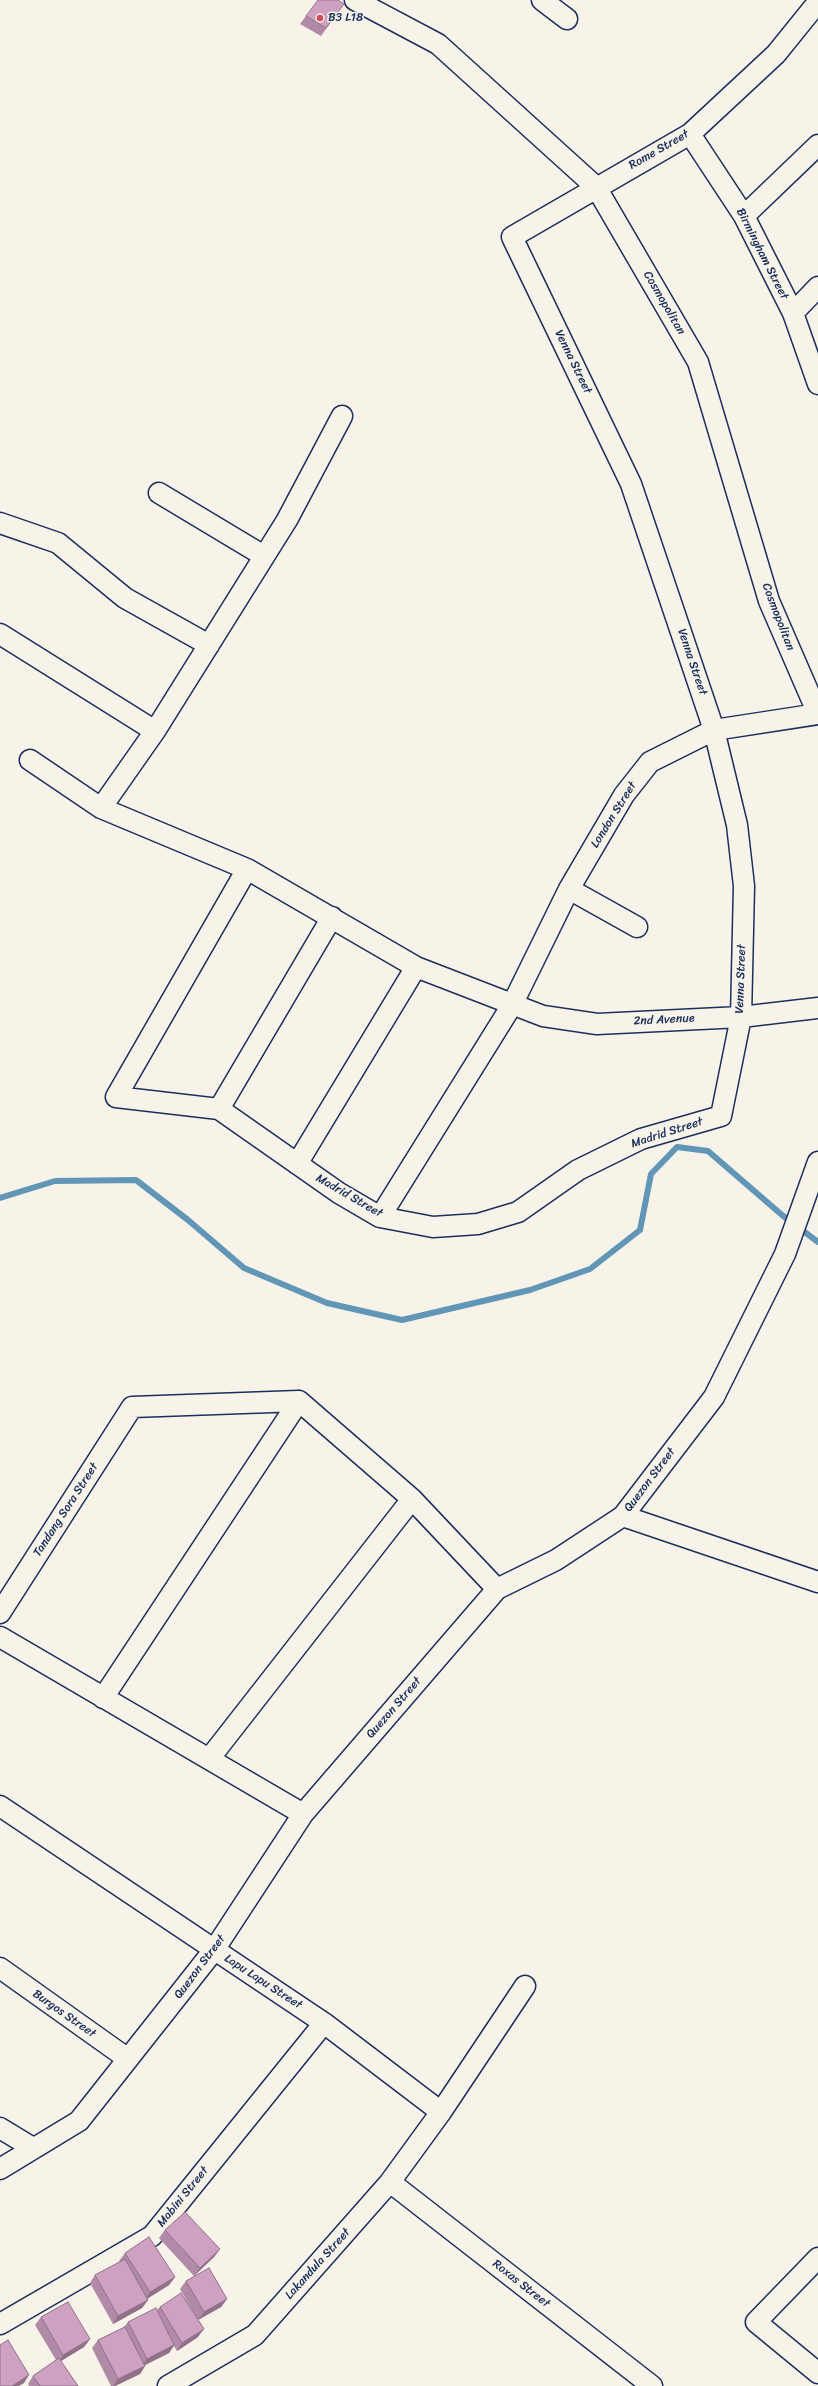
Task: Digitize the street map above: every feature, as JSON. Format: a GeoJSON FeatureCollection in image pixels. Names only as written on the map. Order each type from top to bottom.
{"type":"FeatureCollection","features":[{"type":"Feature","properties":{"kind":"street","name":"Cosmopolitan"},"geometry":{"type":"LineString","coordinates":[[355,0],[438,44],[596,187],[698,362],[769,601],[818,714]]}},
{"type":"Feature","properties":{"kind":"street"},"geometry":{"type":"LineString","coordinates":[[542,0],[567,19]]}},
{"type":"Feature","properties":{"kind":"street","name":"Rome Street"},"geometry":{"type":"LineString","coordinates":[[512,237],[596,187],[690,134],[776,54],[818,2]]}},
{"type":"Feature","properties":{"kind":"street","name":"Birmingham Street"},"geometry":{"type":"LineString","coordinates":[[690,134],[744,216],[792,313],[818,384]]}},
{"type":"Feature","properties":{"kind":"street"},"geometry":{"type":"LineString","coordinates":[[744,216],[818,145]]}},
{"type":"Feature","properties":{"kind":"street","name":"Venna Street"},"geometry":{"type":"LineString","coordinates":[[512,237],[631,484],[714,730],[737,825],[744,886],[741,1017],[721,1116]]}},
{"type":"Feature","properties":{"kind":"street"},"geometry":{"type":"LineString","coordinates":[[792,313],[818,287]]}},
{"type":"Feature","properties":{"kind":"street"},"geometry":{"type":"LineString","coordinates":[[101,808],[155,731],[287,520],[342,416]]}},
{"type":"Feature","properties":{"kind":"street"},"geometry":{"type":"LineString","coordinates":[[159,493],[264,556]]}},
{"type":"Feature","properties":{"kind":"street"},"geometry":{"type":"LineString","coordinates":[[0,523],[58,543],[125,598],[209,646]]}},
{"type":"Feature","properties":{"kind":"street"},"geometry":{"type":"LineString","coordinates":[[0,634],[155,731]]}},
{"type":"Feature","properties":{"kind":"street","name":"London Street"},"geometry":{"type":"LineString","coordinates":[[380,1217],[512,1005],[569,889],[624,795],[650,762],[714,730],[818,714]]}},
{"type":"Feature","properties":{"kind":"street","name":"2nd Avenue"},"geometry":{"type":"LineString","coordinates":[[30,760],[101,808],[247,869],[416,967],[543,1016],[597,1024],[741,1017],[818,1008]]}},
{"type":"Feature","properties":{"kind":"street","name":"Madrid Street"},"geometry":{"type":"LineString","coordinates":[[247,869],[116,1096],[219,1109],[297,1164],[380,1217],[433,1227],[478,1224],[518,1212],[578,1170],[641,1139],[721,1116]]}},
{"type":"Feature","properties":{"kind":"street"},"geometry":{"type":"LineString","coordinates":[[569,889],[637,927]]}},
{"type":"Feature","properties":{"kind":"street"},"geometry":{"type":"LineString","coordinates":[[219,1109],[332,917]]}},
{"type":"Feature","properties":{"kind":"street"},"geometry":{"type":"LineString","coordinates":[[297,1164],[416,967]]}},
{"type":"Feature","properties":{"kind":"street","name":"Quezon Street"},"geometry":{"type":"LineString","coordinates":[[0,2169],[79,2121],[214,1950],[303,1814],[497,1589],[556,1560],[623,1516],[714,1397],[785,1254],[818,1162]]}},
{"type":"Feature","properties":{"kind":"street"},"geometry":{"type":"LineString","coordinates":[[103,1698],[299,1401],[412,1499],[497,1589]]}},
{"type":"Feature","properties":{"kind":"street","name":"Tandang Sora Street"},"geometry":{"type":"LineString","coordinates":[[0,1613],[132,1407],[299,1401]]}},
{"type":"Feature","properties":{"kind":"street"},"geometry":{"type":"LineString","coordinates":[[209,1759],[412,1499]]}},
{"type":"Feature","properties":{"kind":"street"},"geometry":{"type":"LineString","coordinates":[[623,1516],[818,1582]]}},
{"type":"Feature","properties":{"kind":"street"},"geometry":{"type":"LineString","coordinates":[[0,1637],[303,1814]]}},
{"type":"Feature","properties":{"kind":"street","name":"Lapu Lapu Street"},"geometry":{"type":"LineString","coordinates":[[0,1806],[324,2023],[441,2112]]}},
{"type":"Feature","properties":{"kind":"street","name":"Burgos Street"},"geometry":{"type":"LineString","coordinates":[[0,1968],[128,2060]]}},
{"type":"Feature","properties":{"kind":"street","name":"Lakandula Street"},"geometry":{"type":"LineString","coordinates":[[168,2386],[255,2335],[390,2182],[441,2112],[525,1986]]}},
{"type":"Feature","properties":{"kind":"street","name":"Mabini Street"},"geometry":{"type":"LineString","coordinates":[[0,2324],[152,2236],[324,2023]]}},
{"type":"Feature","properties":{"kind":"street"},"geometry":{"type":"LineString","coordinates":[[0,2128],[33,2148]]}},
{"type":"Feature","properties":{"kind":"street","name":"Roxas Street"},"geometry":{"type":"LineString","coordinates":[[390,2182],[652,2386]]}},
{"type":"Feature","properties":{"kind":"street"},"geometry":{"type":"LineString","coordinates":[[817,2262],[756,2322],[818,2373]]}},
{"type":"Feature","properties":{"kind":"building","name":"B3 L18"},"geometry":{"type":"Polygon","coordinates":[[[318,0],[338,0],[344,4],[326,28],[306,16],[318,0]]]}},
{"type":"Feature","properties":{"kind":"building"},"geometry":{"type":"Polygon","coordinates":[[[185,2212],[220,2249],[200,2268],[165,2230],[185,2212]]]}},
{"type":"Feature","properties":{"kind":"building"},"geometry":{"type":"Polygon","coordinates":[[[149,2237],[175,2277],[150,2292],[125,2253],[149,2237]]]}},
{"type":"Feature","properties":{"kind":"building"},"geometry":{"type":"Polygon","coordinates":[[[125,2259],[148,2300],[118,2316],[95,2275],[125,2259]]]}},
{"type":"Feature","properties":{"kind":"building"},"geometry":{"type":"Polygon","coordinates":[[[209,2268],[227,2299],[204,2312],[186,2281],[209,2268]]]}},
{"type":"Feature","properties":{"kind":"building"},"geometry":{"type":"Polygon","coordinates":[[[181,2293],[204,2329],[182,2343],[160,2307],[181,2293]]]}},
{"type":"Feature","properties":{"kind":"building"},"geometry":{"type":"Polygon","coordinates":[[[68,2302],[90,2339],[63,2355],[41,2317],[68,2302]]]}},
{"type":"Feature","properties":{"kind":"building"},"geometry":{"type":"Polygon","coordinates":[[[156,2308],[174,2345],[147,2359],[128,2322],[156,2308]]]}},
{"type":"Feature","properties":{"kind":"building"},"geometry":{"type":"Polygon","coordinates":[[[125,2327],[145,2366],[118,2379],[98,2340],[125,2327]]]}},
{"type":"Feature","properties":{"kind":"building"},"geometry":{"type":"Polygon","coordinates":[[[8,2340],[29,2375],[12,2386],[0,2386],[0,2345],[8,2340]]]}},
{"type":"Feature","properties":{"kind":"building"},"geometry":{"type":"Polygon","coordinates":[[[59,2358],[78,2386],[40,2386],[33,2376],[59,2358]]]}},
{"type":"Feature","properties":{"kind":"waterway"},"geometry":{"type":"LineString","coordinates":[[0,1198],[55,1181],[136,1180],[188,1220],[244,1268],[327,1303],[402,1320],[530,1290],[590,1269],[640,1230],[651,1174],[677,1147],[708,1151],[782,1215],[818,1242]]}},
{"type":"Feature","properties":{"kind":"place","name":"B3 L18"},"geometry":{"type":"Point","coordinates":[320,18]}}]}
